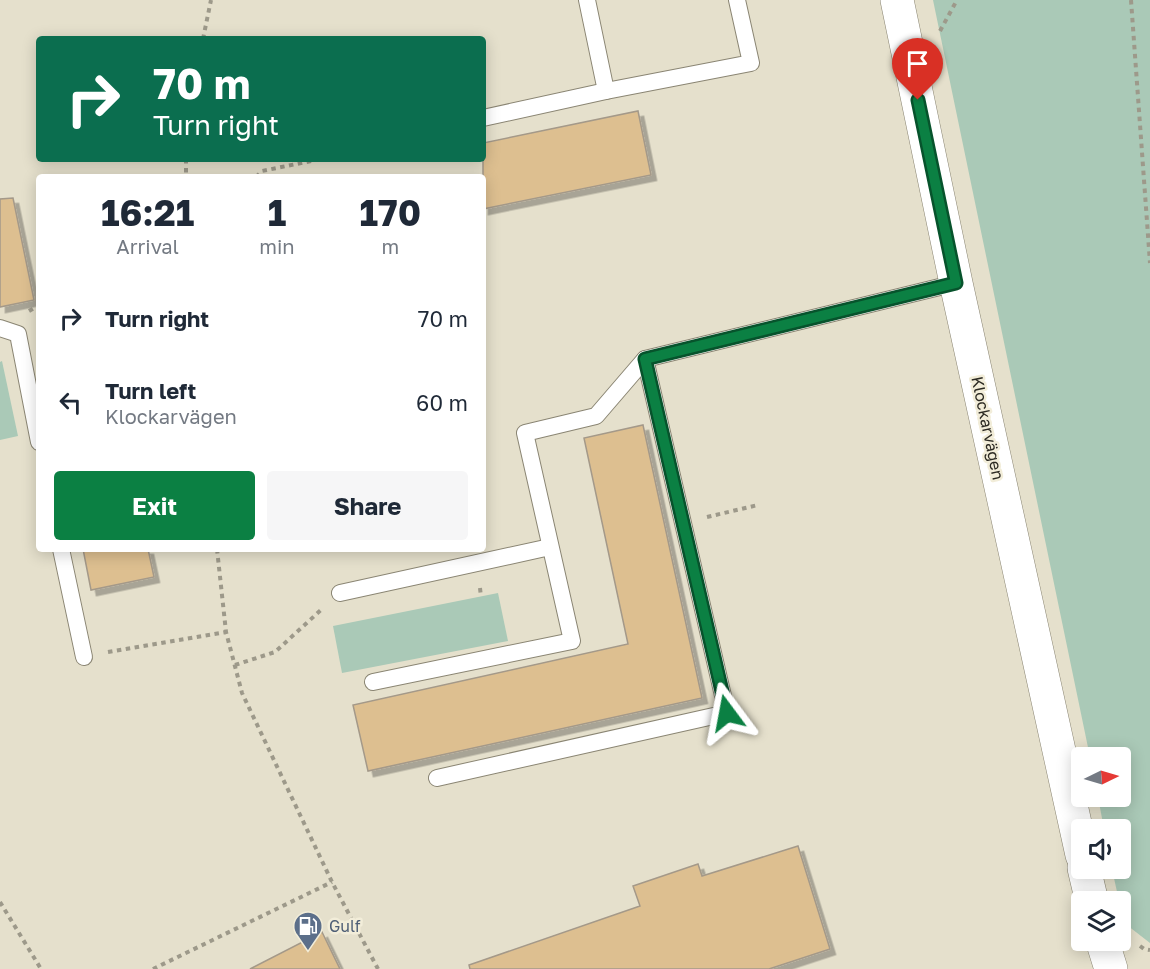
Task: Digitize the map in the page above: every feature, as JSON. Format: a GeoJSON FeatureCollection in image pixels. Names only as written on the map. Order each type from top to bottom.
{"type":"FeatureCollection","features":[{"type":"Feature","properties":{"kind":"street","name":"Klockarvägen"},"geometry":{"type":"LineString","coordinates":[[897,0],[956,283],[1074,819]]}},
{"type":"Feature","properties":{"kind":"street"},"geometry":{"type":"LineString","coordinates":[[1105,951],[1111,969]]}},
{"type":"Feature","properties":{"kind":"lane"},"geometry":{"type":"LineString","coordinates":[[587,0],[606,90]]}},
{"type":"Feature","properties":{"kind":"lane"},"geometry":{"type":"LineString","coordinates":[[486,117],[606,90],[751,63],[737,0]]}},
{"type":"Feature","properties":{"kind":"lane"},"geometry":{"type":"LineString","coordinates":[[372,682],[572,641],[525,433],[596,416],[645,359],[956,283]]}},
{"type":"Feature","properties":{"kind":"lane"},"geometry":{"type":"LineString","coordinates":[[0,328],[18,334],[36,427]]}},
{"type":"Feature","properties":{"kind":"lane"},"geometry":{"type":"LineString","coordinates":[[437,778],[727,713],[645,359]]}},
{"type":"Feature","properties":{"kind":"lane"},"geometry":{"type":"LineString","coordinates":[[340,593],[550,547]]}},
{"type":"Feature","properties":{"kind":"lane"},"geometry":{"type":"LineString","coordinates":[[63,552],[84,657]]}},
{"type":"Feature","properties":{"kind":"path"},"geometry":{"type":"LineString","coordinates":[[204,36],[211,0]]}},
{"type":"Feature","properties":{"kind":"path"},"geometry":{"type":"LineString","coordinates":[[1131,0],[1150,263]]}},
{"type":"Feature","properties":{"kind":"path"},"geometry":{"type":"LineString","coordinates":[[259,174],[262,171],[306,162]]}},
{"type":"Feature","properties":{"kind":"path"},"geometry":{"type":"LineString","coordinates":[[683,523],[758,505]]}},
{"type":"Feature","properties":{"kind":"path"},"geometry":{"type":"LineString","coordinates":[[217,552],[226,632],[242,693],[332,882],[378,969]]}},
{"type":"Feature","properties":{"kind":"path"},"geometry":{"type":"LineString","coordinates":[[235,665],[275,652],[340,593]]}},
{"type":"Feature","properties":{"kind":"path"},"geometry":{"type":"LineString","coordinates":[[84,657],[226,632]]}},
{"type":"Feature","properties":{"kind":"path"},"geometry":{"type":"LineString","coordinates":[[153,969],[332,882]]}},
{"type":"Feature","properties":{"kind":"path"},"geometry":{"type":"LineString","coordinates":[[0,902],[41,969]]}},
{"type":"Feature","properties":{"kind":"green space"},"geometry":{"type":"Polygon","coordinates":[[[933,0],[1150,0],[1150,943],[1131,928],[1131,891],[1117,891],[1114,879],[1131,879],[1131,819],[1102,819],[1100,807],[1131,807],[1131,747],[1088,747],[933,0]]]}},
{"type":"Feature","properties":{"kind":"green space"},"geometry":{"type":"Polygon","coordinates":[[[2,361],[18,436],[0,440],[0,362],[2,361]]]}},
{"type":"Feature","properties":{"kind":"green space"},"geometry":{"type":"Polygon","coordinates":[[[498,593],[508,641],[342,673],[333,626],[498,593]]]}},
{"type":"Feature","properties":{"kind":"building"},"geometry":{"type":"Polygon","coordinates":[[[638,111],[651,175],[486,208],[486,174],[483,174],[483,162],[486,162],[486,142],[638,111]]]}},
{"type":"Feature","properties":{"kind":"building"},"geometry":{"type":"Polygon","coordinates":[[[13,198],[34,300],[0,307],[0,199],[13,198]]]}},
{"type":"Feature","properties":{"kind":"building"},"geometry":{"type":"Polygon","coordinates":[[[643,425],[702,698],[368,771],[353,705],[628,644],[584,438],[643,425]]]}},
{"type":"Feature","properties":{"kind":"building"},"geometry":{"type":"Polygon","coordinates":[[[84,552],[149,552],[154,577],[91,590],[84,552]]]}},
{"type":"Feature","properties":{"kind":"building"},"geometry":{"type":"Polygon","coordinates":[[[798,846],[830,949],[769,969],[470,969],[469,965],[640,906],[633,886],[698,864],[702,876],[798,846]]]}},
{"type":"Feature","properties":{"kind":"building","name":"Gulf"},"geometry":{"type":"Polygon","coordinates":[[[322,932],[340,969],[250,969],[322,932]]]}},
{"type":"Feature","properties":{"kind":"place","name":"Gulf"},"geometry":{"type":"Point","coordinates":[308,952]}},
{"type":"Feature","properties":{"kind":"route"},"geometry":{"type":"LineString","coordinates":[[727,713],[645,359],[956,283],[918,100]]}}]}
